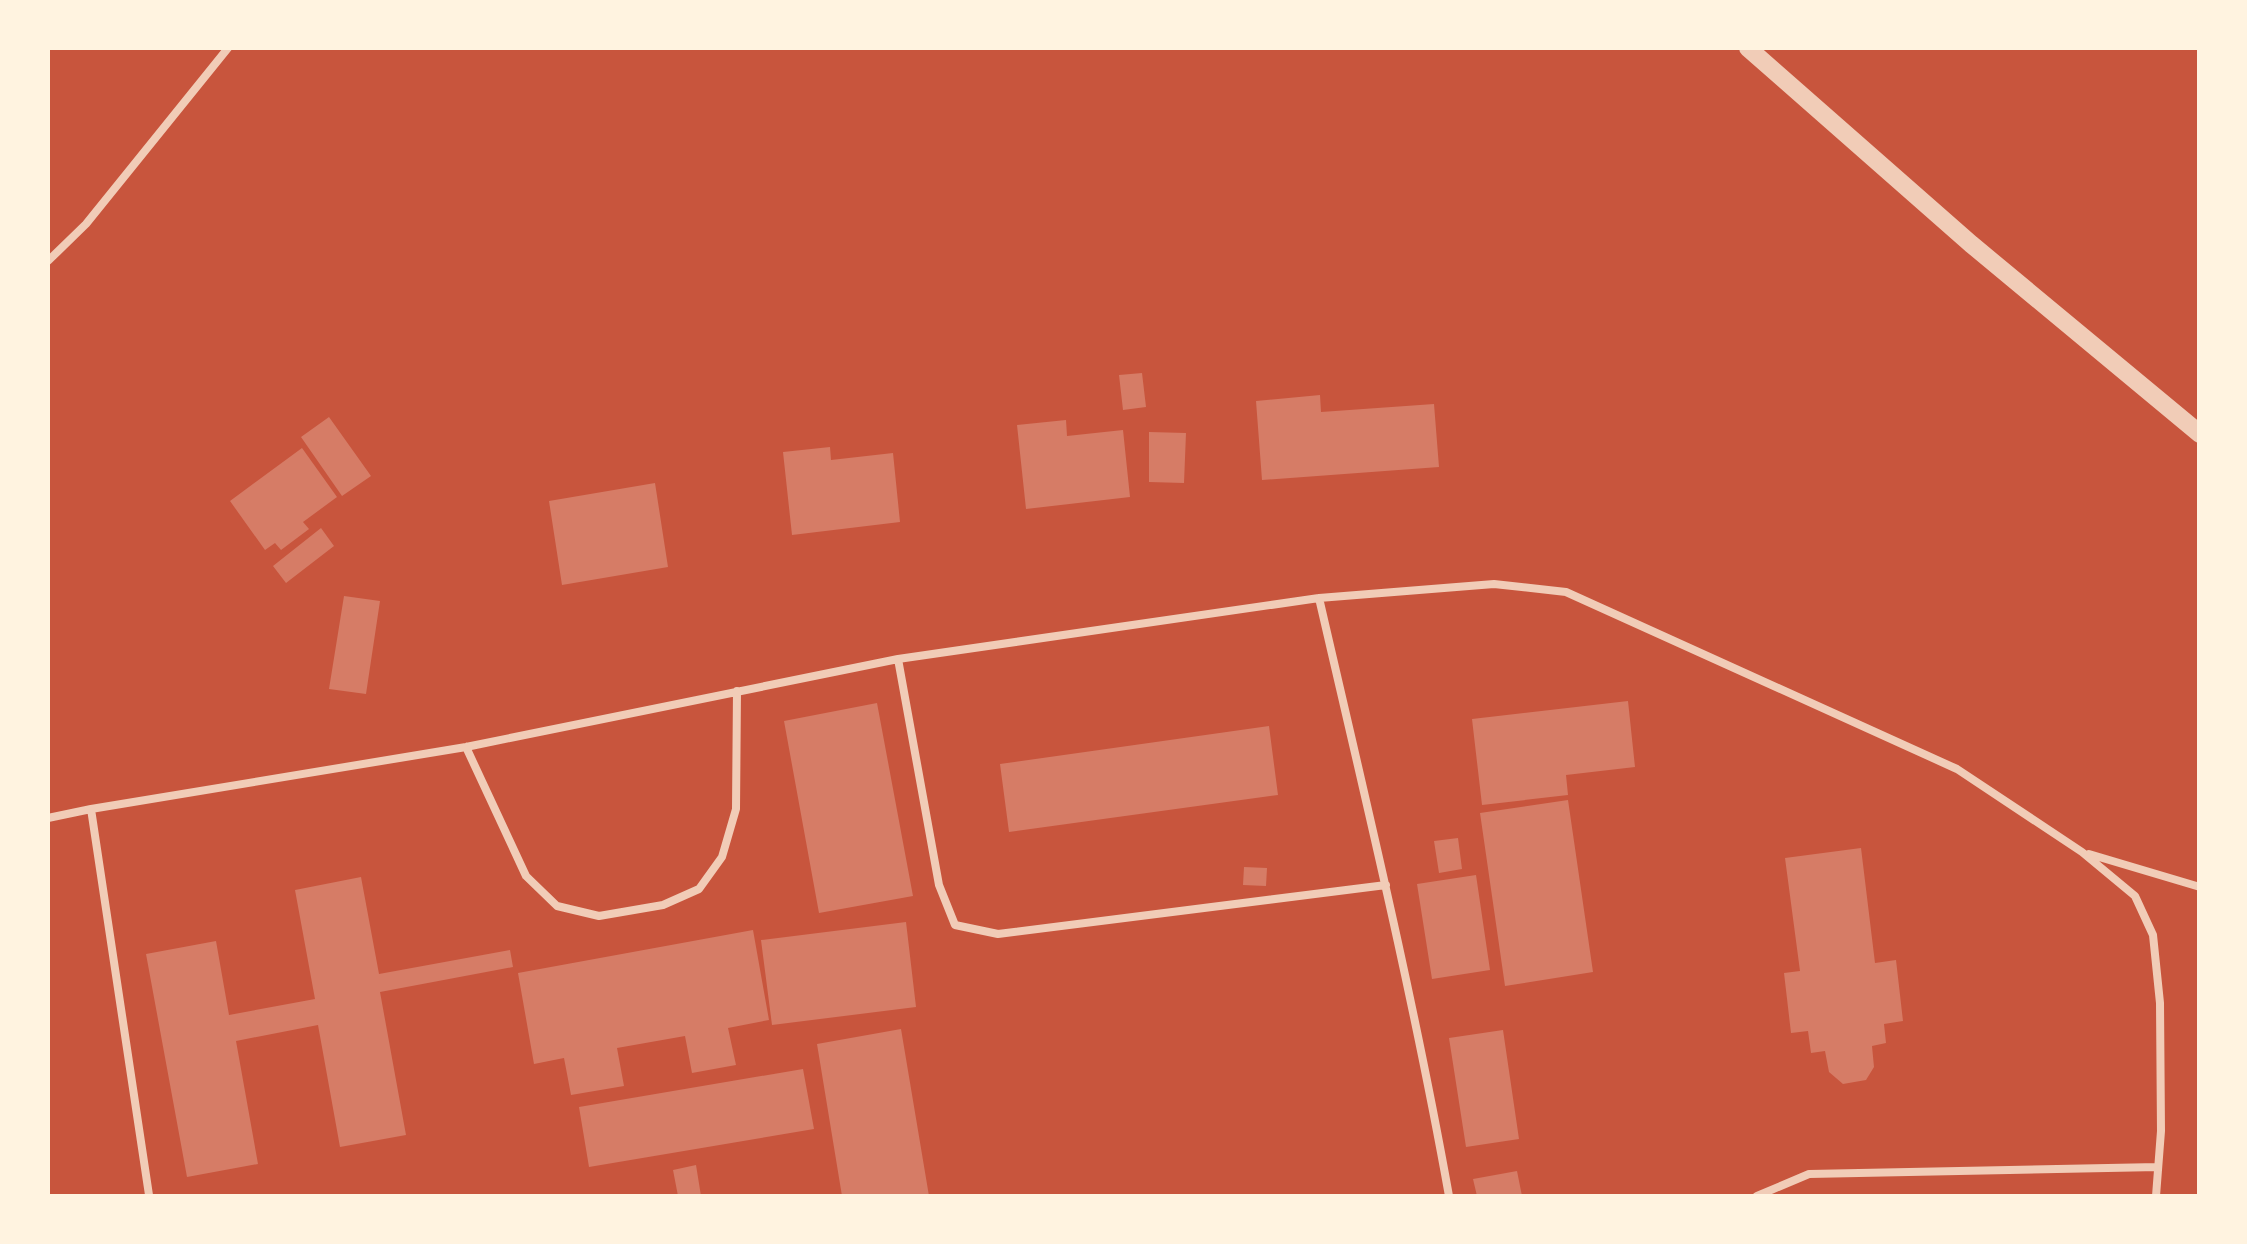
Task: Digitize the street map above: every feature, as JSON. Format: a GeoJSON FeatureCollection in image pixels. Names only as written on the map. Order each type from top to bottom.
{"type":"FeatureCollection","features":[{"type":"Feature","properties":{"kind":"street"},"geometry":{"type":"LineString","coordinates":[[1748,48],[1971,244],[2200,434]]}},
{"type":"Feature","properties":{"kind":"lane"},"geometry":{"type":"LineString","coordinates":[[48,260],[86,224],[228,48]]}},
{"type":"Feature","properties":{"kind":"lane"},"geometry":{"type":"LineString","coordinates":[[48,818],[466,747],[898,659],[1319,598],[1494,584],[1566,592],[1957,768],[2082,852],[2135,896],[2154,935],[2160,1003],[2161,1130],[2156,1196]]}},
{"type":"Feature","properties":{"kind":"lane"},"geometry":{"type":"LineString","coordinates":[[1319,598],[1426,1069],[1448,1196]]}},
{"type":"Feature","properties":{"kind":"lane"},"geometry":{"type":"LineString","coordinates":[[898,659],[939,885],[955,925],[998,934],[1386,885]]}},
{"type":"Feature","properties":{"kind":"lane"},"geometry":{"type":"LineString","coordinates":[[466,747],[526,876],[557,906],[599,916],[663,906],[699,889],[722,857],[736,809],[737,691]]}},
{"type":"Feature","properties":{"kind":"lane"},"geometry":{"type":"LineString","coordinates":[[91,809],[148,1195]]}},
{"type":"Feature","properties":{"kind":"lane"},"geometry":{"type":"LineString","coordinates":[[2082,852],[2200,887]]}},
{"type":"Feature","properties":{"kind":"lane"},"geometry":{"type":"LineString","coordinates":[[1757,1196],[1809,1174],[2158,1167]]}},
{"type":"Feature","properties":{"kind":"building"},"geometry":{"type":"Polygon","coordinates":[[[1142,373],[1146,407],[1123,410],[1119,375],[1142,373]]]}},
{"type":"Feature","properties":{"kind":"building"},"geometry":{"type":"Polygon","coordinates":[[[1320,395],[1321,412],[1434,404],[1439,467],[1262,480],[1256,401],[1320,395]]]}},
{"type":"Feature","properties":{"kind":"building"},"geometry":{"type":"Polygon","coordinates":[[[329,417],[371,476],[342,496],[301,437],[329,417]]]}},
{"type":"Feature","properties":{"kind":"building"},"geometry":{"type":"Polygon","coordinates":[[[1066,420],[1067,436],[1123,430],[1130,497],[1026,509],[1017,425],[1066,420]]]}},
{"type":"Feature","properties":{"kind":"building"},"geometry":{"type":"Polygon","coordinates":[[[1149,432],[1186,433],[1184,483],[1149,482],[1149,432]]]}},
{"type":"Feature","properties":{"kind":"building"},"geometry":{"type":"Polygon","coordinates":[[[830,447],[831,460],[893,453],[900,522],[792,535],[783,452],[830,447]]]}},
{"type":"Feature","properties":{"kind":"building"},"geometry":{"type":"Polygon","coordinates":[[[302,448],[337,497],[303,522],[309,529],[281,550],[275,543],[265,550],[230,501],[302,448]]]}},
{"type":"Feature","properties":{"kind":"building"},"geometry":{"type":"Polygon","coordinates":[[[655,483],[668,567],[562,585],[549,501],[655,483]]]}},
{"type":"Feature","properties":{"kind":"building"},"geometry":{"type":"Polygon","coordinates":[[[321,528],[334,546],[286,583],[273,566],[321,528]]]}},
{"type":"Feature","properties":{"kind":"building"},"geometry":{"type":"Polygon","coordinates":[[[344,596],[380,601],[366,694],[329,689],[344,596]]]}},
{"type":"Feature","properties":{"kind":"building"},"geometry":{"type":"Polygon","coordinates":[[[1628,701],[1635,767],[1566,775],[1568,795],[1482,805],[1472,719],[1628,701]]]}},
{"type":"Feature","properties":{"kind":"building"},"geometry":{"type":"Polygon","coordinates":[[[877,703],[913,896],[819,913],[784,721],[877,703]]]}},
{"type":"Feature","properties":{"kind":"building"},"geometry":{"type":"Polygon","coordinates":[[[1269,726],[1278,795],[1009,832],[1000,764],[1269,726]]]}},
{"type":"Feature","properties":{"kind":"building"},"geometry":{"type":"Polygon","coordinates":[[[1568,800],[1593,972],[1505,986],[1480,813],[1568,800]]]}},
{"type":"Feature","properties":{"kind":"building"},"geometry":{"type":"Polygon","coordinates":[[[1458,838],[1462,869],[1439,873],[1434,841],[1458,838]]]}},
{"type":"Feature","properties":{"kind":"building"},"geometry":{"type":"Polygon","coordinates":[[[1861,848],[1875,963],[1896,960],[1903,1021],[1884,1024],[1886,1043],[1872,1046],[1874,1067],[1866,1080],[1843,1084],[1829,1072],[1825,1051],[1811,1053],[1808,1031],[1791,1033],[1784,973],[1800,971],[1785,858],[1861,848]]]}},
{"type":"Feature","properties":{"kind":"building"},"geometry":{"type":"Polygon","coordinates":[[[1244,867],[1267,868],[1266,886],[1243,885],[1244,867]]]}},
{"type":"Feature","properties":{"kind":"building"},"geometry":{"type":"Polygon","coordinates":[[[1476,875],[1490,970],[1432,979],[1417,884],[1476,875]]]}},
{"type":"Feature","properties":{"kind":"building"},"geometry":{"type":"Polygon","coordinates":[[[361,877],[379,974],[510,950],[513,967],[380,992],[406,1135],[340,1147],[318,1025],[236,1041],[258,1164],[187,1177],[146,954],[216,941],[229,1015],[315,999],[295,890],[361,877]]]}},
{"type":"Feature","properties":{"kind":"building"},"geometry":{"type":"Polygon","coordinates":[[[906,922],[916,1007],[772,1025],[761,940],[906,922]]]}},
{"type":"Feature","properties":{"kind":"building"},"geometry":{"type":"Polygon","coordinates":[[[753,930],[769,1020],[728,1028],[736,1065],[692,1073],[685,1036],[617,1048],[624,1086],[571,1095],[564,1058],[534,1064],[518,973],[753,930]]]}},
{"type":"Feature","properties":{"kind":"building"},"geometry":{"type":"Polygon","coordinates":[[[901,1029],[929,1196],[842,1196],[817,1044],[901,1029]]]}},
{"type":"Feature","properties":{"kind":"building"},"geometry":{"type":"Polygon","coordinates":[[[1503,1030],[1519,1139],[1466,1147],[1449,1038],[1503,1030]]]}},
{"type":"Feature","properties":{"kind":"building"},"geometry":{"type":"Polygon","coordinates":[[[803,1069],[814,1129],[589,1167],[579,1107],[803,1069]]]}},
{"type":"Feature","properties":{"kind":"building"},"geometry":{"type":"Polygon","coordinates":[[[696,1165],[701,1196],[678,1196],[673,1170],[696,1165]]]}},
{"type":"Feature","properties":{"kind":"building"},"geometry":{"type":"Polygon","coordinates":[[[1517,1171],[1522,1196],[1477,1196],[1473,1179],[1517,1171]]]}}]}
